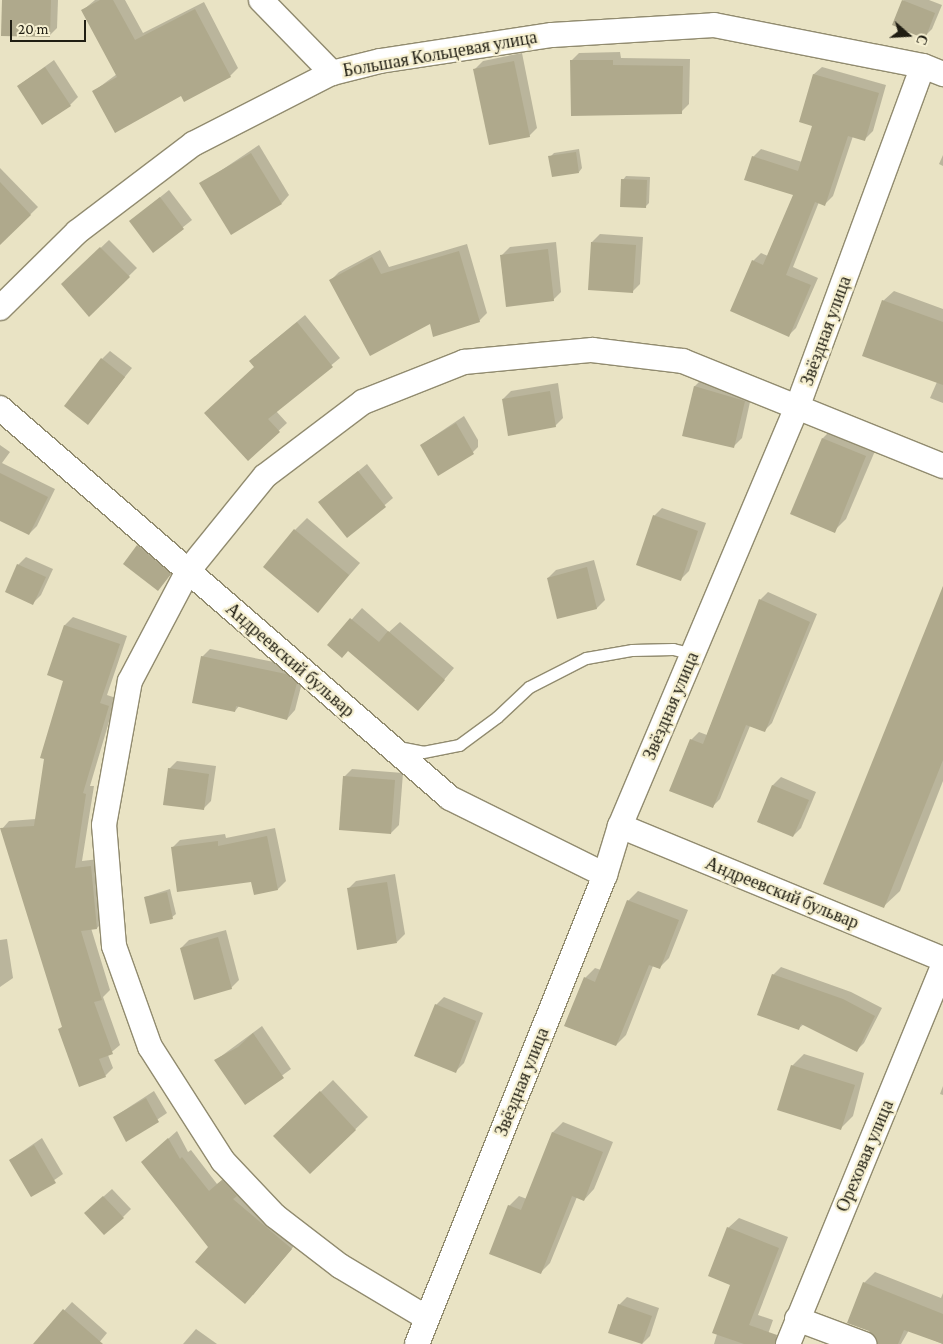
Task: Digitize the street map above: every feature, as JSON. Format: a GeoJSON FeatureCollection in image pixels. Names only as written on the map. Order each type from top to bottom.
{"type":"FeatureCollection","features":[{"type":"Feature","properties":{"kind":"street"},"geometry":{"type":"LineString","coordinates":[[261,0],[332,72]]}},
{"type":"Feature","properties":{"kind":"street","name":"Большая Кольцевая улица"},"geometry":{"type":"LineString","coordinates":[[0,308],[77,232],[193,144],[332,72],[380,60],[552,35],[714,25],[933,70]]}},
{"type":"Feature","properties":{"kind":"street","name":"Звёздная улица"},"geometry":{"type":"LineString","coordinates":[[417,1344],[605,875],[620,826],[798,408],[933,70]]}},
{"type":"Feature","properties":{"kind":"street"},"geometry":{"type":"LineString","coordinates":[[427,1318],[340,1266],[289,1227],[222,1161],[150,1047],[114,946],[104,825],[130,681],[188,571],[265,476],[363,402],[464,362],[592,350],[683,361],[943,466]]}},
{"type":"Feature","properties":{"kind":"street","name":"Андреевский бульвар"},"geometry":{"type":"LineString","coordinates":[[0,408],[450,798],[605,875]]}},
{"type":"Feature","properties":{"kind":"street","name":"Андреевский бульвар"},"geometry":{"type":"LineString","coordinates":[[620,826],[943,959]]}},
{"type":"Feature","properties":{"kind":"street","name":"Ореховая улица"},"geometry":{"type":"LineString","coordinates":[[788,1344],[797,1319],[937,1002],[943,967]]}},
{"type":"Feature","properties":{"kind":"street"},"geometry":{"type":"LineString","coordinates":[[797,1319],[864,1344]]}},
{"type":"Feature","properties":{"kind":"lane"},"geometry":{"type":"LineString","coordinates":[[389,745],[423,752],[459,745],[497,717],[529,687],[586,658],[632,650],[673,649],[693,654]]}},
{"type":"Feature","properties":{"kind":"building"},"geometry":{"type":"Polygon","coordinates":[[[2,0],[51,0],[50,37],[1,36],[2,0]]]}},
{"type":"Feature","properties":{"kind":"building"},"geometry":{"type":"Polygon","coordinates":[[[100,0],[113,0],[135,40],[195,9],[231,77],[184,102],[181,96],[115,133],[92,91],[117,77],[81,10],[100,0]]]}},
{"type":"Feature","properties":{"kind":"building"},"geometry":{"type":"Polygon","coordinates":[[[902,0],[935,13],[925,39],[892,25],[902,0]]]}},
{"type":"Feature","properties":{"kind":"building"},"geometry":{"type":"Polygon","coordinates":[[[570,60],[613,60],[613,65],[683,66],[682,114],[571,116],[570,60]]]}},
{"type":"Feature","properties":{"kind":"building"},"geometry":{"type":"Polygon","coordinates":[[[514,61],[530,137],[489,145],[473,69],[514,61]]]}},
{"type":"Feature","properties":{"kind":"building"},"geometry":{"type":"Polygon","coordinates":[[[45,67],[71,106],[42,125],[17,86],[45,67]]]}},
{"type":"Feature","properties":{"kind":"building"},"geometry":{"type":"Polygon","coordinates":[[[813,74],[879,93],[865,141],[848,136],[825,206],[815,202],[786,275],[811,285],[789,337],[730,311],[752,260],[763,265],[793,195],[744,180],[752,156],[798,171],[812,126],[799,122],[813,74]]]}},
{"type":"Feature","properties":{"kind":"building"},"geometry":{"type":"Polygon","coordinates":[[[576,152],[579,173],[552,177],[548,156],[576,152]]]}},
{"type":"Feature","properties":{"kind":"building"},"geometry":{"type":"Polygon","coordinates":[[[251,153],[282,204],[231,235],[199,183],[251,153]]]}},
{"type":"Feature","properties":{"kind":"building"},"geometry":{"type":"Polygon","coordinates":[[[621,179],[647,180],[646,208],[620,207],[621,179]]]}},
{"type":"Feature","properties":{"kind":"building"},"geometry":{"type":"Polygon","coordinates":[[[0,182],[31,215],[0,245],[0,182]]]}},
{"type":"Feature","properties":{"kind":"building"},"geometry":{"type":"Polygon","coordinates":[[[160,197],[184,229],[153,253],[129,221],[160,197]]]}},
{"type":"Feature","properties":{"kind":"building"},"geometry":{"type":"Polygon","coordinates":[[[591,242],[636,245],[633,293],[588,290],[591,242]]]}},
{"type":"Feature","properties":{"kind":"building"},"geometry":{"type":"Polygon","coordinates":[[[100,247],[130,277],[89,317],[61,284],[100,247]]]}},
{"type":"Feature","properties":{"kind":"building"},"geometry":{"type":"Polygon","coordinates":[[[548,249],[554,301],[506,307],[500,255],[548,249]]]}},
{"type":"Feature","properties":{"kind":"building"},"geometry":{"type":"Polygon","coordinates":[[[459,251],[480,322],[433,337],[430,324],[370,356],[329,280],[372,257],[381,274],[459,251]]]}},
{"type":"Feature","properties":{"kind":"building"},"geometry":{"type":"Polygon","coordinates":[[[882,300],[943,322],[943,385],[862,356],[882,300]]]}},
{"type":"Feature","properties":{"kind":"building"},"geometry":{"type":"Polygon","coordinates":[[[297,322],[333,367],[268,419],[280,432],[248,461],[204,413],[254,367],[249,361],[297,322]]]}},
{"type":"Feature","properties":{"kind":"building"},"geometry":{"type":"Polygon","coordinates":[[[101,358],[125,377],[88,425],[64,406],[101,358]]]}},
{"type":"Feature","properties":{"kind":"building"},"geometry":{"type":"Polygon","coordinates":[[[694,386],[745,401],[734,448],[682,436],[694,386]]]}},
{"type":"Feature","properties":{"kind":"building"},"geometry":{"type":"Polygon","coordinates":[[[550,391],[556,427],[508,436],[502,399],[550,391]]]}},
{"type":"Feature","properties":{"kind":"building"},"geometry":{"type":"Polygon","coordinates":[[[456,423],[474,454],[438,476],[420,445],[456,423]]]}},
{"type":"Feature","properties":{"kind":"building"},"geometry":{"type":"Polygon","coordinates":[[[822,438],[866,456],[835,533],[790,514],[822,438]]]}},
{"type":"Feature","properties":{"kind":"building"},"geometry":{"type":"Polygon","coordinates":[[[358,471],[386,507],[347,538],[318,502],[358,471]]]}},
{"type":"Feature","properties":{"kind":"building"},"geometry":{"type":"Polygon","coordinates":[[[0,473],[48,497],[29,535],[0,521],[0,473]]]}},
{"type":"Feature","properties":{"kind":"building"},"geometry":{"type":"Polygon","coordinates":[[[653,515],[698,531],[681,581],[636,565],[653,515]]]}},
{"type":"Feature","properties":{"kind":"building"},"geometry":{"type":"Polygon","coordinates":[[[294,529],[349,575],[318,613],[263,567],[294,529]]]}},
{"type":"Feature","properties":{"kind":"building"},"geometry":{"type":"Polygon","coordinates":[[[137,545],[171,574],[158,591],[123,564],[137,545]]]}},
{"type":"Feature","properties":{"kind":"building"},"geometry":{"type":"Polygon","coordinates":[[[17,564],[46,577],[33,605],[5,592],[17,564]]]}},
{"type":"Feature","properties":{"kind":"building"},"geometry":{"type":"Polygon","coordinates":[[[587,567],[597,609],[557,619],[547,578],[587,567]]]}},
{"type":"Feature","properties":{"kind":"building"},"geometry":{"type":"Polygon","coordinates":[[[943,586],[943,760],[884,908],[823,884],[943,586]]]}},
{"type":"Feature","properties":{"kind":"building"},"geometry":{"type":"Polygon","coordinates":[[[759,599],[810,622],[765,732],[746,725],[713,808],[669,791],[690,739],[703,744],[759,599]]]}},
{"type":"Feature","properties":{"kind":"building"},"geometry":{"type":"Polygon","coordinates":[[[350,618],[379,642],[388,631],[445,680],[418,711],[348,651],[342,658],[327,645],[350,618]]]}},
{"type":"Feature","properties":{"kind":"building"},"geometry":{"type":"Polygon","coordinates":[[[64,625],[120,644],[100,703],[109,706],[83,793],[86,794],[75,868],[91,866],[97,929],[81,931],[102,1000],[94,1002],[113,1054],[99,1059],[106,1077],[79,1087],[58,1029],[62,1027],[0,828],[34,826],[44,759],[40,758],[63,681],[47,675],[64,625]]]}},
{"type":"Feature","properties":{"kind":"building"},"geometry":{"type":"Polygon","coordinates":[[[201,656],[286,674],[297,683],[287,720],[236,706],[235,712],[192,703],[201,656]]]}},
{"type":"Feature","properties":{"kind":"building"},"geometry":{"type":"Polygon","coordinates":[[[168,768],[209,774],[204,810],[163,805],[168,768]]]}},
{"type":"Feature","properties":{"kind":"building"},"geometry":{"type":"Polygon","coordinates":[[[343,776],[395,780],[391,834],[339,830],[343,776]]]}},
{"type":"Feature","properties":{"kind":"building"},"geometry":{"type":"Polygon","coordinates":[[[772,785],[809,800],[793,837],[757,822],[772,785]]]}},
{"type":"Feature","properties":{"kind":"building"},"geometry":{"type":"Polygon","coordinates":[[[267,836],[278,890],[254,895],[251,882],[177,892],[171,847],[218,841],[218,846],[267,836]]]}},
{"type":"Feature","properties":{"kind":"building"},"geometry":{"type":"Polygon","coordinates":[[[387,882],[397,943],[357,950],[347,888],[387,882]]]}},
{"type":"Feature","properties":{"kind":"building"},"geometry":{"type":"Polygon","coordinates":[[[167,892],[173,919],[150,924],[144,897],[167,892]]]}},
{"type":"Feature","properties":{"kind":"building"},"geometry":{"type":"Polygon","coordinates":[[[627,900],[679,920],[660,969],[649,965],[616,1046],[564,1026],[584,977],[595,982],[627,900]]]}},
{"type":"Feature","properties":{"kind":"building"},"geometry":{"type":"Polygon","coordinates":[[[218,937],[232,989],[194,1000],[180,948],[218,937]]]}},
{"type":"Feature","properties":{"kind":"building"},"geometry":{"type":"Polygon","coordinates":[[[772,974],[843,999],[875,1016],[857,1052],[801,1024],[799,1030],[757,1015],[772,974]]]}},
{"type":"Feature","properties":{"kind":"building"},"geometry":{"type":"Polygon","coordinates":[[[435,1004],[476,1021],[456,1073],[414,1056],[435,1004]]]}},
{"type":"Feature","properties":{"kind":"building"},"geometry":{"type":"Polygon","coordinates":[[[253,1033],[284,1078],[245,1105],[214,1060],[238,1047],[253,1033]]]}},
{"type":"Feature","properties":{"kind":"building"},"geometry":{"type":"Polygon","coordinates":[[[791,1065],[855,1085],[841,1130],[777,1110],[791,1065]]]}},
{"type":"Feature","properties":{"kind":"building"},"geometry":{"type":"Polygon","coordinates":[[[320,1091],[356,1130],[310,1174],[273,1136],[320,1091]]]}},
{"type":"Feature","properties":{"kind":"building"},"geometry":{"type":"Polygon","coordinates":[[[146,1098],[159,1122],[126,1142],[113,1117],[146,1098]]]}},
{"type":"Feature","properties":{"kind":"building"},"geometry":{"type":"Polygon","coordinates":[[[552,1132],[603,1152],[584,1201],[572,1196],[541,1274],[489,1254],[508,1205],[521,1210],[552,1132]]]}},
{"type":"Feature","properties":{"kind":"building"},"geometry":{"type":"Polygon","coordinates":[[[168,1138],[180,1159],[182,1157],[209,1191],[222,1180],[237,1196],[233,1199],[292,1249],[245,1304],[195,1262],[208,1247],[141,1162],[168,1138]]]}},
{"type":"Feature","properties":{"kind":"building"},"geometry":{"type":"Polygon","coordinates":[[[34,1145],[56,1183],[31,1197],[9,1160],[34,1145]]]}},
{"type":"Feature","properties":{"kind":"building"},"geometry":{"type":"Polygon","coordinates":[[[103,1196],[124,1218],[104,1235],[84,1213],[103,1196]]]}},
{"type":"Feature","properties":{"kind":"building"},"geometry":{"type":"Polygon","coordinates":[[[727,1227],[779,1248],[749,1325],[777,1335],[775,1344],[744,1344],[712,1333],[730,1285],[708,1276],[727,1227]]]}},
{"type":"Feature","properties":{"kind":"building"},"geometry":{"type":"Polygon","coordinates":[[[863,1282],[943,1314],[943,1344],[904,1330],[898,1344],[877,1344],[869,1331],[847,1323],[863,1282]]]}},
{"type":"Feature","properties":{"kind":"building"},"geometry":{"type":"Polygon","coordinates":[[[618,1304],[652,1316],[642,1344],[608,1333],[618,1304]]]}},
{"type":"Feature","properties":{"kind":"building"},"geometry":{"type":"Polygon","coordinates":[[[63,1309],[103,1344],[33,1344],[63,1309]]]}}]}
